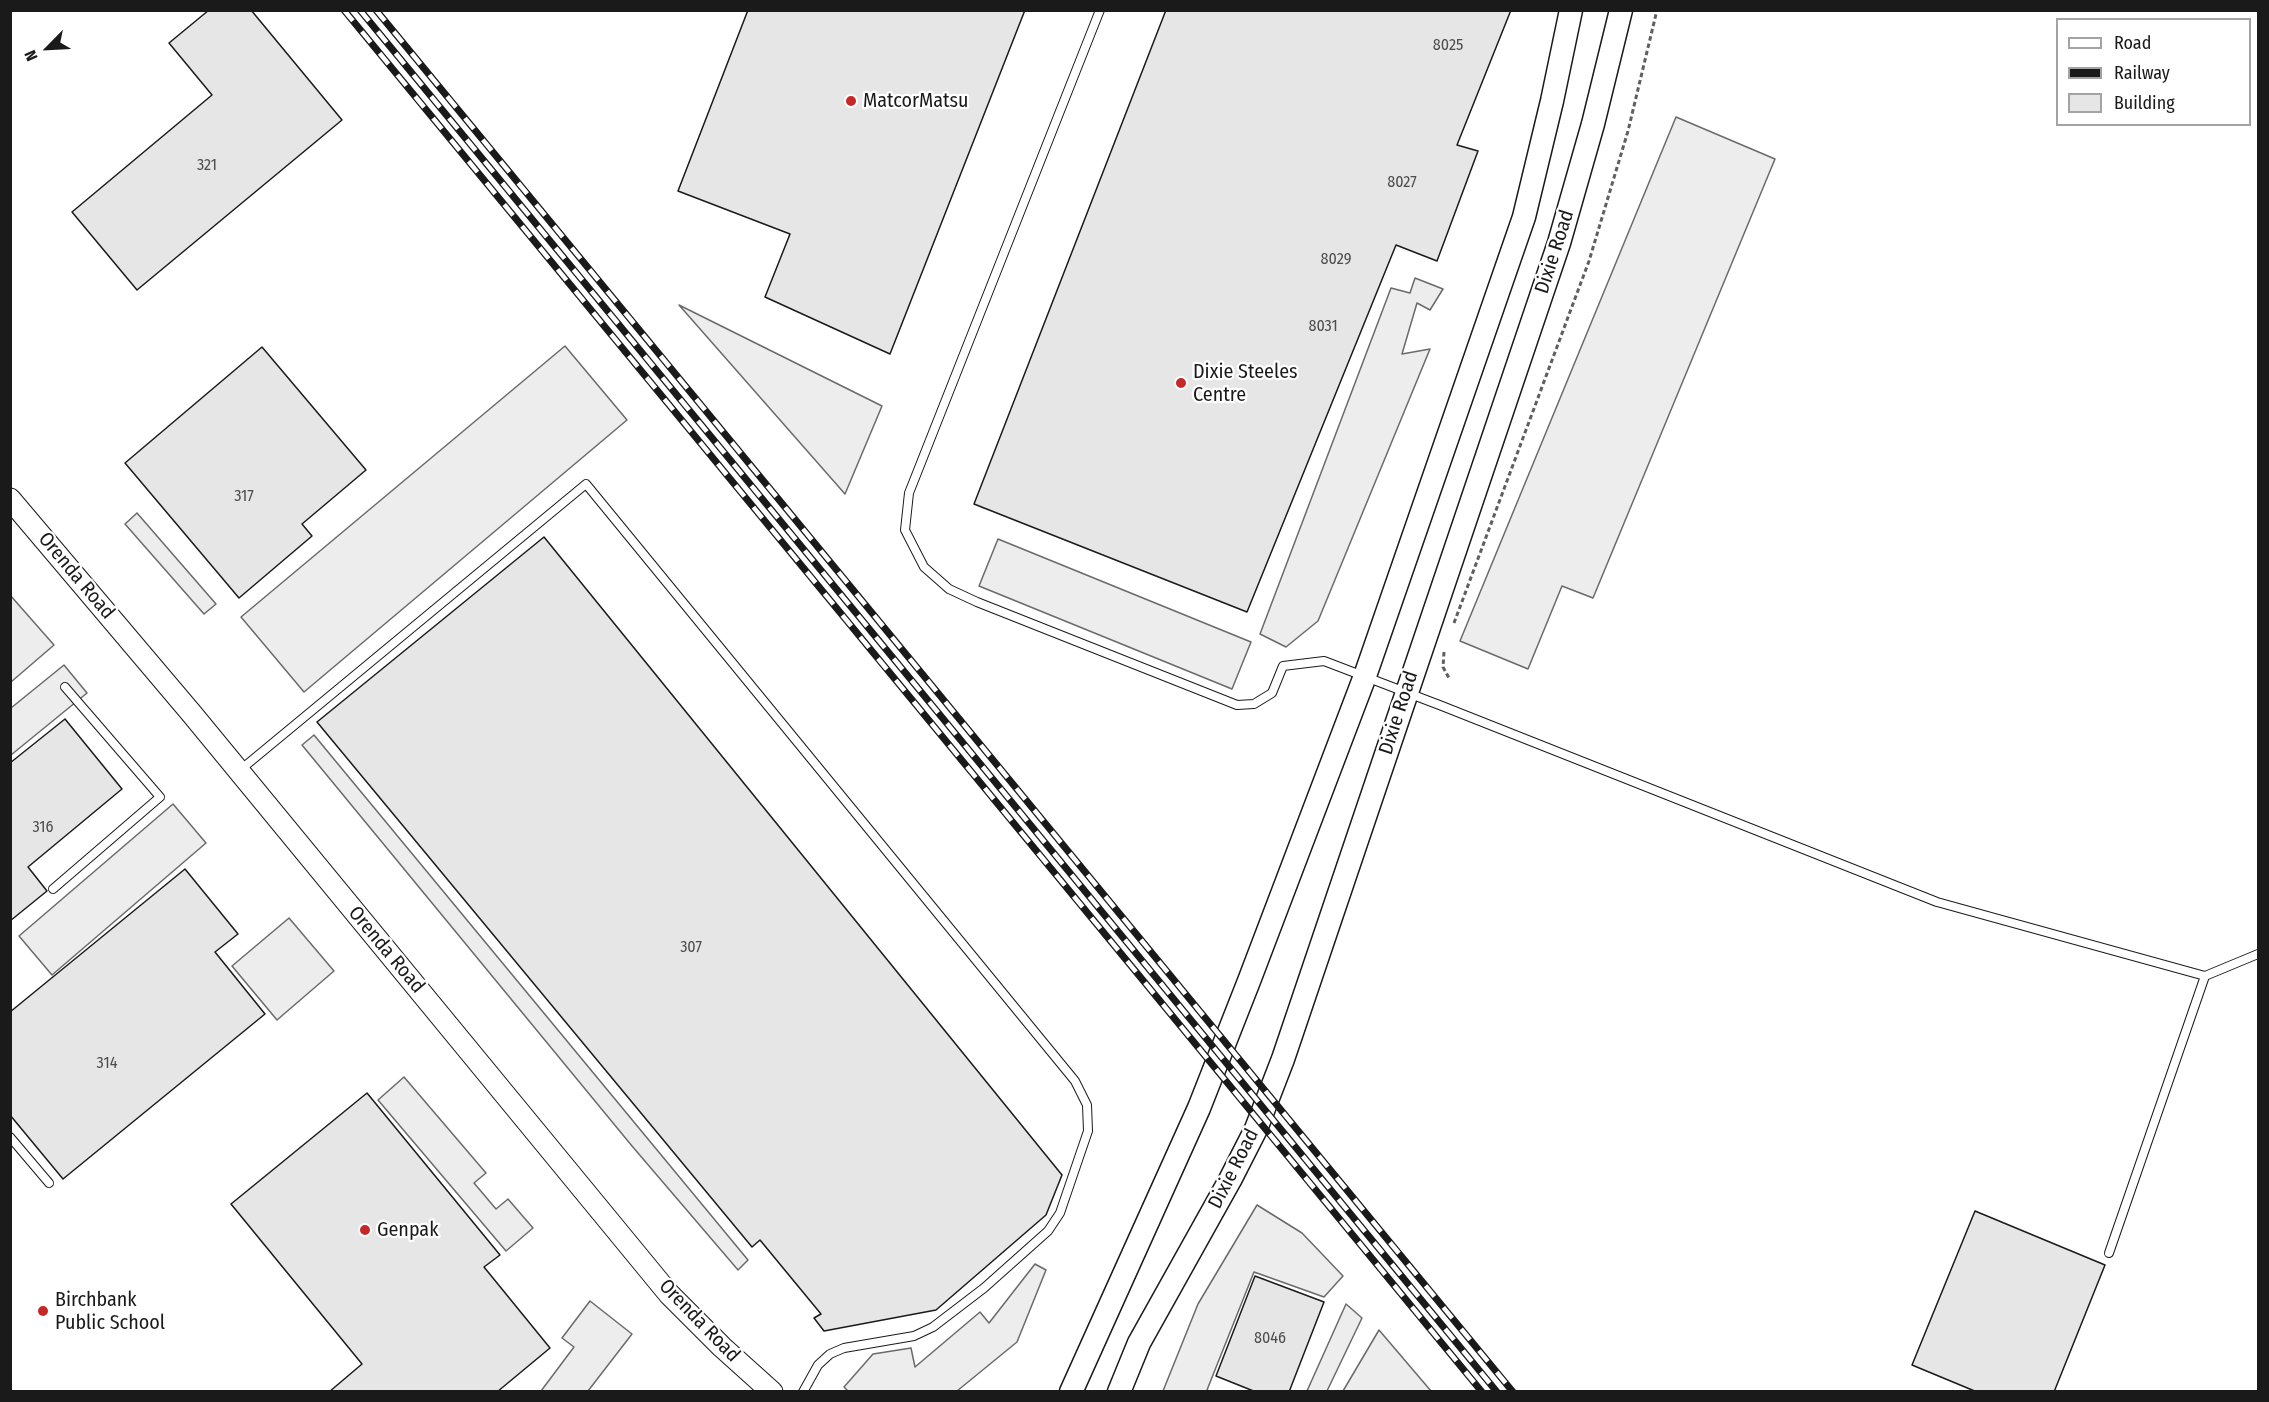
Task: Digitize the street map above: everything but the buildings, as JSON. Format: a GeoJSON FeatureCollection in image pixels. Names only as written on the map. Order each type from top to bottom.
{"type":"FeatureCollection","features":[{"type":"Feature","properties":{"kind":"main road","name":"Dixie Road"},"geometry":{"type":"LineString","coordinates":[[1071,1392],[1199,1108],[1254,970],[1365,676],[1524,217],[1571,10]]}},
{"type":"Feature","properties":{"kind":"main road","name":"Dixie Road"},"geometry":{"type":"LineString","coordinates":[[1119,1392],[1139,1343],[1256,1129],[1283,1059],[1559,243],[1593,124],[1621,10]]}},
{"type":"Feature","properties":{"kind":"street","name":"Orenda Road"},"geometry":{"type":"LineString","coordinates":[[10,499],[239,771],[669,1294],[722,1347],[772,1392]]}},
{"type":"Feature","properties":{"kind":"lane"},"geometry":{"type":"LineString","coordinates":[[1100,10],[909,493],[905,530],[924,567],[949,589],[1237,705],[1254,704],[1272,693],[1283,666],[1323,661],[1442,705],[1937,902],[2205,976],[2259,954]]}},
{"type":"Feature","properties":{"kind":"lane"},"geometry":{"type":"LineString","coordinates":[[239,771],[586,484],[1075,1081],[1087,1105],[1088,1131],[1060,1213],[1048,1231],[1003,1271],[933,1327],[914,1336],[844,1348],[830,1354],[818,1365],[803,1392]]}},
{"type":"Feature","properties":{"kind":"lane"},"geometry":{"type":"LineString","coordinates":[[53,889],[159,797],[65,687]]}},
{"type":"Feature","properties":{"kind":"lane"},"geometry":{"type":"LineString","coordinates":[[2109,1253],[2205,976]]}},
{"type":"Feature","properties":{"kind":"lane"},"geometry":{"type":"LineString","coordinates":[[10,1137],[49,1183]]}},
{"type":"Feature","properties":{"kind":"path"},"geometry":{"type":"LineString","coordinates":[[1452,628],[1589,261],[1628,131],[1657,10]]}},
{"type":"Feature","properties":{"kind":"path"},"geometry":{"type":"LineString","coordinates":[[1444,650],[1443,667],[1450,680]]}},
{"type":"Feature","properties":{"kind":"shaded area"},"geometry":{"type":"Polygon","coordinates":[[[1676,117],[1775,159],[1593,598],[1562,586],[1528,669],[1460,641],[1676,117]]]}},
{"type":"Feature","properties":{"kind":"shaded area"},"geometry":{"type":"Polygon","coordinates":[[[1415,278],[1443,289],[1430,310],[1417,303],[1402,354],[1430,349],[1318,621],[1286,647],[1260,634],[1391,288],[1410,293],[1415,278]]]}},
{"type":"Feature","properties":{"kind":"shaded area"},"geometry":{"type":"Polygon","coordinates":[[[679,305],[882,406],[845,494],[679,305]]]}},
{"type":"Feature","properties":{"kind":"shaded area"},"geometry":{"type":"Polygon","coordinates":[[[565,346],[627,420],[304,692],[241,617],[565,346]]]}},
{"type":"Feature","properties":{"kind":"shaded area"},"geometry":{"type":"Polygon","coordinates":[[[137,513],[216,604],[204,614],[125,524],[137,513]]]}},
{"type":"Feature","properties":{"kind":"shaded area"},"geometry":{"type":"Polygon","coordinates":[[[998,539],[1251,642],[1232,689],[979,586],[998,539]]]}},
{"type":"Feature","properties":{"kind":"shaded area"},"geometry":{"type":"Polygon","coordinates":[[[10,595],[54,645],[11,682],[10,681],[10,595]]]}},
{"type":"Feature","properties":{"kind":"shaded area"},"geometry":{"type":"Polygon","coordinates":[[[64,665],[87,693],[11,755],[11,708],[64,665]]]}},
{"type":"Feature","properties":{"kind":"shaded area"},"geometry":{"type":"Polygon","coordinates":[[[314,735],[748,1260],[738,1270],[632,1146],[302,745],[314,735]]]}},
{"type":"Feature","properties":{"kind":"shaded area"},"geometry":{"type":"Polygon","coordinates":[[[173,804],[206,843],[52,975],[19,936],[173,804]]]}},
{"type":"Feature","properties":{"kind":"shaded area"},"geometry":{"type":"Polygon","coordinates":[[[289,918],[334,971],[277,1020],[232,966],[289,918]]]}},
{"type":"Feature","properties":{"kind":"shaded area"},"geometry":{"type":"Polygon","coordinates":[[[404,1077],[486,1173],[474,1183],[496,1209],[508,1199],[533,1228],[506,1251],[378,1100],[404,1077]]]}},
{"type":"Feature","properties":{"kind":"shaded area"},"geometry":{"type":"Polygon","coordinates":[[[1257,1205],[1302,1233],[1343,1276],[1324,1297],[1254,1272],[1207,1390],[1209,1391],[1163,1391],[1198,1304],[1257,1205]]]}},
{"type":"Feature","properties":{"kind":"shaded area"},"geometry":{"type":"Polygon","coordinates":[[[1035,1264],[1046,1270],[1017,1342],[957,1391],[849,1392],[844,1387],[873,1354],[911,1348],[915,1367],[980,1312],[989,1323],[1035,1264]]]}},
{"type":"Feature","properties":{"kind":"shaded area"},"geometry":{"type":"Polygon","coordinates":[[[590,1301],[632,1334],[588,1391],[541,1391],[574,1347],[562,1338],[590,1301]]]}},
{"type":"Feature","properties":{"kind":"shaded area"},"geometry":{"type":"Polygon","coordinates":[[[1346,1304],[1362,1318],[1327,1391],[1307,1391],[1346,1304]]]}},
{"type":"Feature","properties":{"kind":"shaded area"},"geometry":{"type":"Polygon","coordinates":[[[1379,1330],[1431,1391],[1343,1391],[1379,1330]]]}},
{"type":"Feature","properties":{"kind":"railway"},"geometry":{"type":"LineString","coordinates":[[344,10],[1482,1392]]}},
{"type":"Feature","properties":{"kind":"railway"},"geometry":{"type":"LineString","coordinates":[[360,10],[1497,1392]]}},
{"type":"Feature","properties":{"kind":"railway"},"geometry":{"type":"LineString","coordinates":[[376,10],[1513,1392]]}},
{"type":"Feature","properties":{"kind":"place","name":"MatcorMatsu"},"geometry":{"type":"Point","coordinates":[851,101]}},
{"type":"Feature","properties":{"kind":"place","name":"Dixie Steeles Centre"},"geometry":{"type":"Point","coordinates":[1181,383]}},
{"type":"Feature","properties":{"kind":"place","name":"Genpak"},"geometry":{"type":"Point","coordinates":[365,1230]}},
{"type":"Feature","properties":{"kind":"place","name":"Birchbank Public School"},"geometry":{"type":"Point","coordinates":[43,1311]}}]}
